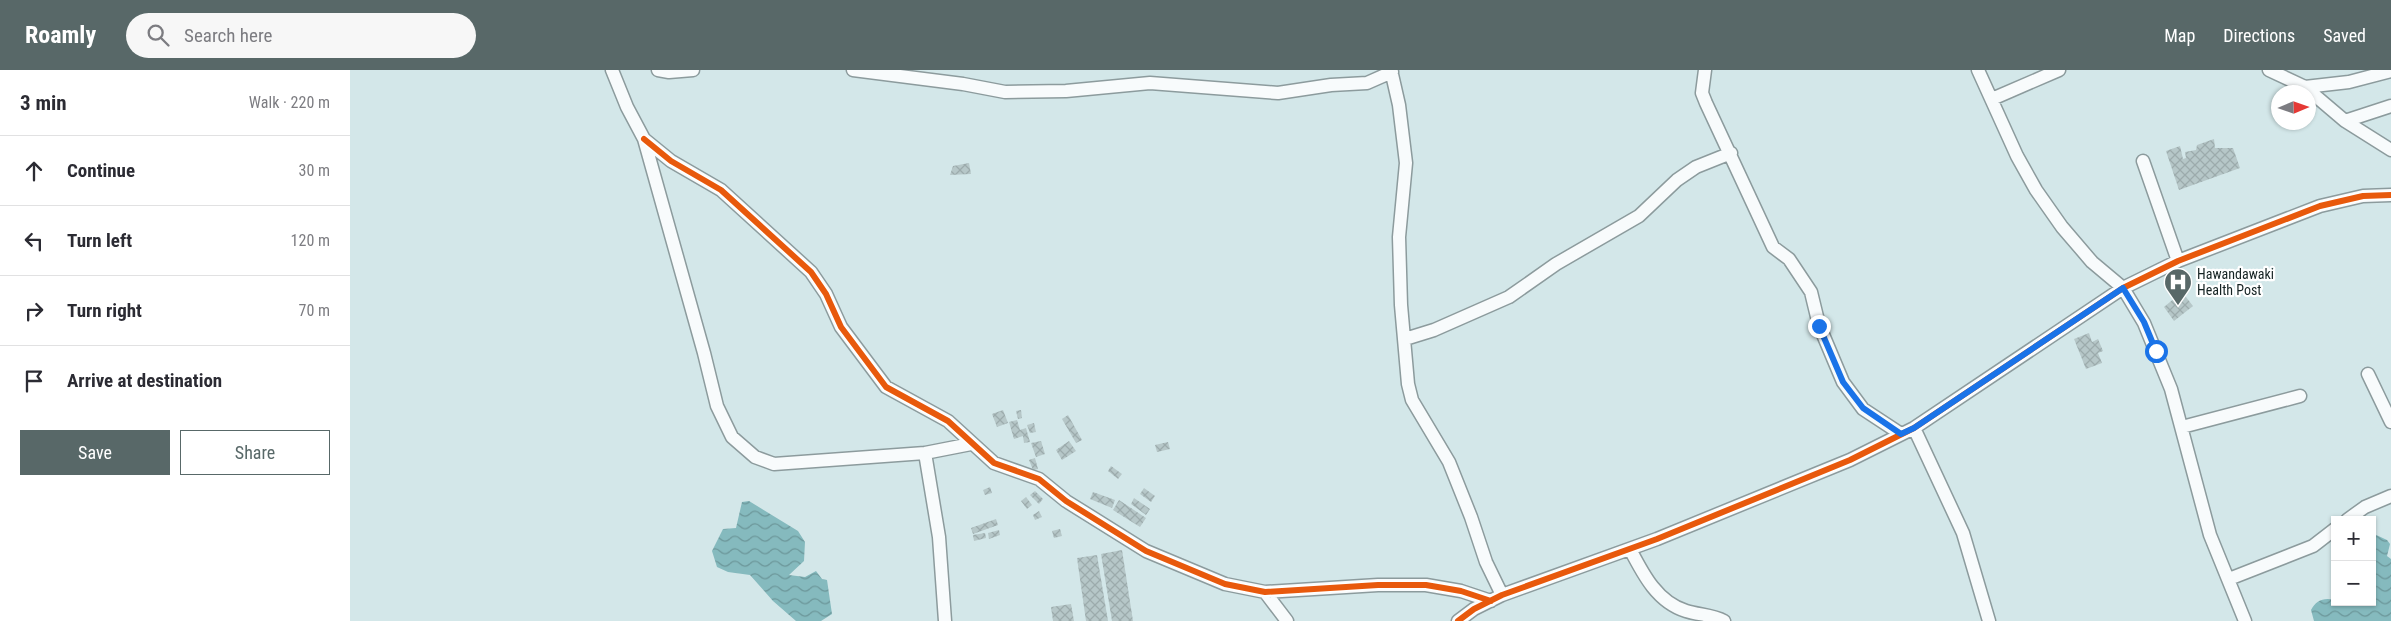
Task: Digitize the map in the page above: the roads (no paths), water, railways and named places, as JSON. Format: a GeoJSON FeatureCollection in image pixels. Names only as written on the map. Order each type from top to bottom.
{"type":"FeatureCollection","features":[{"type":"Feature","properties":{"kind":"street"},"geometry":{"type":"LineString","coordinates":[[612,70],[627,107],[644,139],[717,406],[732,436],[755,457],[774,464],[925,453],[971,444]]}},
{"type":"Feature","properties":{"kind":"street"},"geometry":{"type":"LineString","coordinates":[[658,70],[669,72],[694,70]]}},
{"type":"Feature","properties":{"kind":"street"},"geometry":{"type":"LineString","coordinates":[[853,70],[963,84],[1005,92],[1066,91],[1150,83],[1278,93],[1331,85],[1367,83],[1392,71],[1399,106],[1406,163],[1399,237],[1408,384],[1412,400],[1448,462],[1471,517],[1497,598]]}},
{"type":"Feature","properties":{"kind":"street"},"geometry":{"type":"LineString","coordinates":[[1705,70],[1702,93],[1773,247],[1789,259],[1810,292],[1819,326],[1843,382],[1863,408],[1901,434]]}},
{"type":"Feature","properties":{"kind":"street"},"geometry":{"type":"LineString","coordinates":[[1978,70],[2036,190],[2062,227],[2092,262],[2123,288],[2144,322],[2182,427],[2210,535],[2245,621]]}},
{"type":"Feature","properties":{"kind":"street"},"geometry":{"type":"LineString","coordinates":[[1992,99],[2059,70]]}},
{"type":"Feature","properties":{"kind":"street"},"geometry":{"type":"LineString","coordinates":[[2269,70],[2301,85]]}},
{"type":"Feature","properties":{"kind":"street"},"geometry":{"type":"LineString","coordinates":[[2316,86],[2349,82],[2391,71]]}},
{"type":"Feature","properties":{"kind":"street"},"geometry":{"type":"LineString","coordinates":[[2316,96],[2345,121],[2391,150]]}},
{"type":"Feature","properties":{"kind":"street"},"geometry":{"type":"LineString","coordinates":[[2345,121],[2391,106]]}},
{"type":"Feature","properties":{"kind":"street"},"geometry":{"type":"LineString","coordinates":[[644,139],[671,160],[721,190],[811,272],[826,294],[841,327],[886,387],[948,421],[994,463],[1039,479],[1066,501],[1146,551],[1225,584],[1265,592],[1378,585],[1426,585],[1497,598]]}},
{"type":"Feature","properties":{"kind":"street"},"geometry":{"type":"LineString","coordinates":[[1405,338],[1434,330],[1509,296],[1563,260],[1639,216],[1677,180],[1696,167],[1730,153]]}},
{"type":"Feature","properties":{"kind":"street"},"geometry":{"type":"LineString","coordinates":[[2143,161],[2178,261]]}},
{"type":"Feature","properties":{"kind":"street"},"geometry":{"type":"LineString","coordinates":[[1458,621],[1474,609],[1497,598],[1630,549],[1850,460],[1914,428],[2123,288],[2178,261],[2320,206],[2363,196],[2391,195]]}},
{"type":"Feature","properties":{"kind":"street"},"geometry":{"type":"LineString","coordinates":[[2368,374],[2391,422]]}},
{"type":"Feature","properties":{"kind":"street"},"geometry":{"type":"LineString","coordinates":[[2182,427],[2300,396]]}},
{"type":"Feature","properties":{"kind":"street"},"geometry":{"type":"LineString","coordinates":[[1914,428],[1963,533],[1989,621]]}},
{"type":"Feature","properties":{"kind":"street"},"geometry":{"type":"LineString","coordinates":[[925,453],[939,537],[945,621]]}},
{"type":"Feature","properties":{"kind":"street"},"geometry":{"type":"LineString","coordinates":[[2353,516],[2365,507],[2391,496]]}},
{"type":"Feature","properties":{"kind":"street"},"geometry":{"type":"LineString","coordinates":[[2229,579],[2312,546],[2331,532]]}},
{"type":"Feature","properties":{"kind":"street"},"geometry":{"type":"LineString","coordinates":[[1630,549],[1644,576],[1663,599],[1685,611],[1724,621]]}},
{"type":"Feature","properties":{"kind":"street"},"geometry":{"type":"LineString","coordinates":[[1265,592],[1286,621]]}},
{"type":"Feature","properties":{"kind":"water"},"geometry":{"type":"Polygon","coordinates":[[[749,501],[798,531],[805,542],[804,561],[789,575],[805,577],[816,571],[822,579],[827,580],[832,614],[821,621],[796,621],[773,601],[750,575],[728,572],[717,567],[712,551],[723,529],[736,528],[742,502],[749,501]]]}},
{"type":"Feature","properties":{"kind":"water"},"geometry":{"type":"Polygon","coordinates":[[[2376,535],[2387,540],[2390,544],[2387,556],[2391,559],[2391,621],[2314,621],[2311,610],[2315,604],[2324,599],[2331,599],[2331,606],[2376,606],[2376,535]]]}},
{"type":"Feature","properties":{"kind":"place","name":"Hawandawaki Health Post"},"geometry":{"type":"Point","coordinates":[2178,306]}}]}
